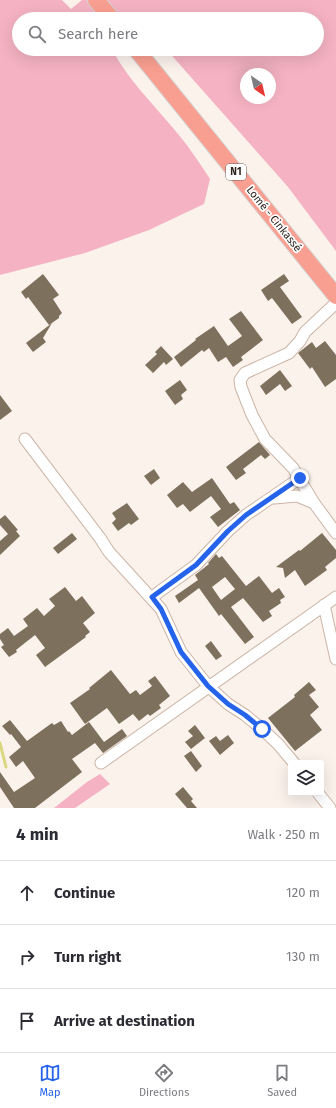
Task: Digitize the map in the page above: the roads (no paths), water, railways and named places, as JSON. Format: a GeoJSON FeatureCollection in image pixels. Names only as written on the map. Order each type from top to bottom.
{"type":"FeatureCollection","features":[{"type":"Feature","properties":{"kind":"highway"},"geometry":{"type":"LineString","coordinates":[[97,1],[106,12]]}},
{"type":"Feature","properties":{"kind":"highway","name":"Lomé - Cinkassé"},"geometry":{"type":"LineString","coordinates":[[142,56],[336,296]]}},
{"type":"Feature","properties":{"kind":"street"},"geometry":{"type":"LineString","coordinates":[[336,303],[305,332],[300,341],[289,353],[245,373],[240,380],[241,387],[252,415],[265,439],[293,468],[314,503],[336,533]]}},
{"type":"Feature","properties":{"kind":"street"},"geometry":{"type":"LineString","coordinates":[[25,439],[110,552],[152,597],[161,609],[181,652],[208,686],[228,704],[245,715],[262,729],[278,744],[291,760]]}},
{"type":"Feature","properties":{"kind":"street"},"geometry":{"type":"LineString","coordinates":[[152,597],[196,565],[228,531],[246,515],[300,478]]}},
{"type":"Feature","properties":{"kind":"street"},"geometry":{"type":"LineString","coordinates":[[269,499],[285,496],[297,496],[314,503]]}},
{"type":"Feature","properties":{"kind":"street"},"geometry":{"type":"LineString","coordinates":[[101,762],[336,597]]}},
{"type":"Feature","properties":{"kind":"street"},"geometry":{"type":"LineString","coordinates":[[324,605],[336,659]]}},
{"type":"Feature","properties":{"kind":"street"},"geometry":{"type":"LineString","coordinates":[[320,796],[330,808]]}},
{"type":"Feature","properties":{"kind":"waterway"},"geometry":{"type":"LineString","coordinates":[[0,743],[6,767]]}}]}
